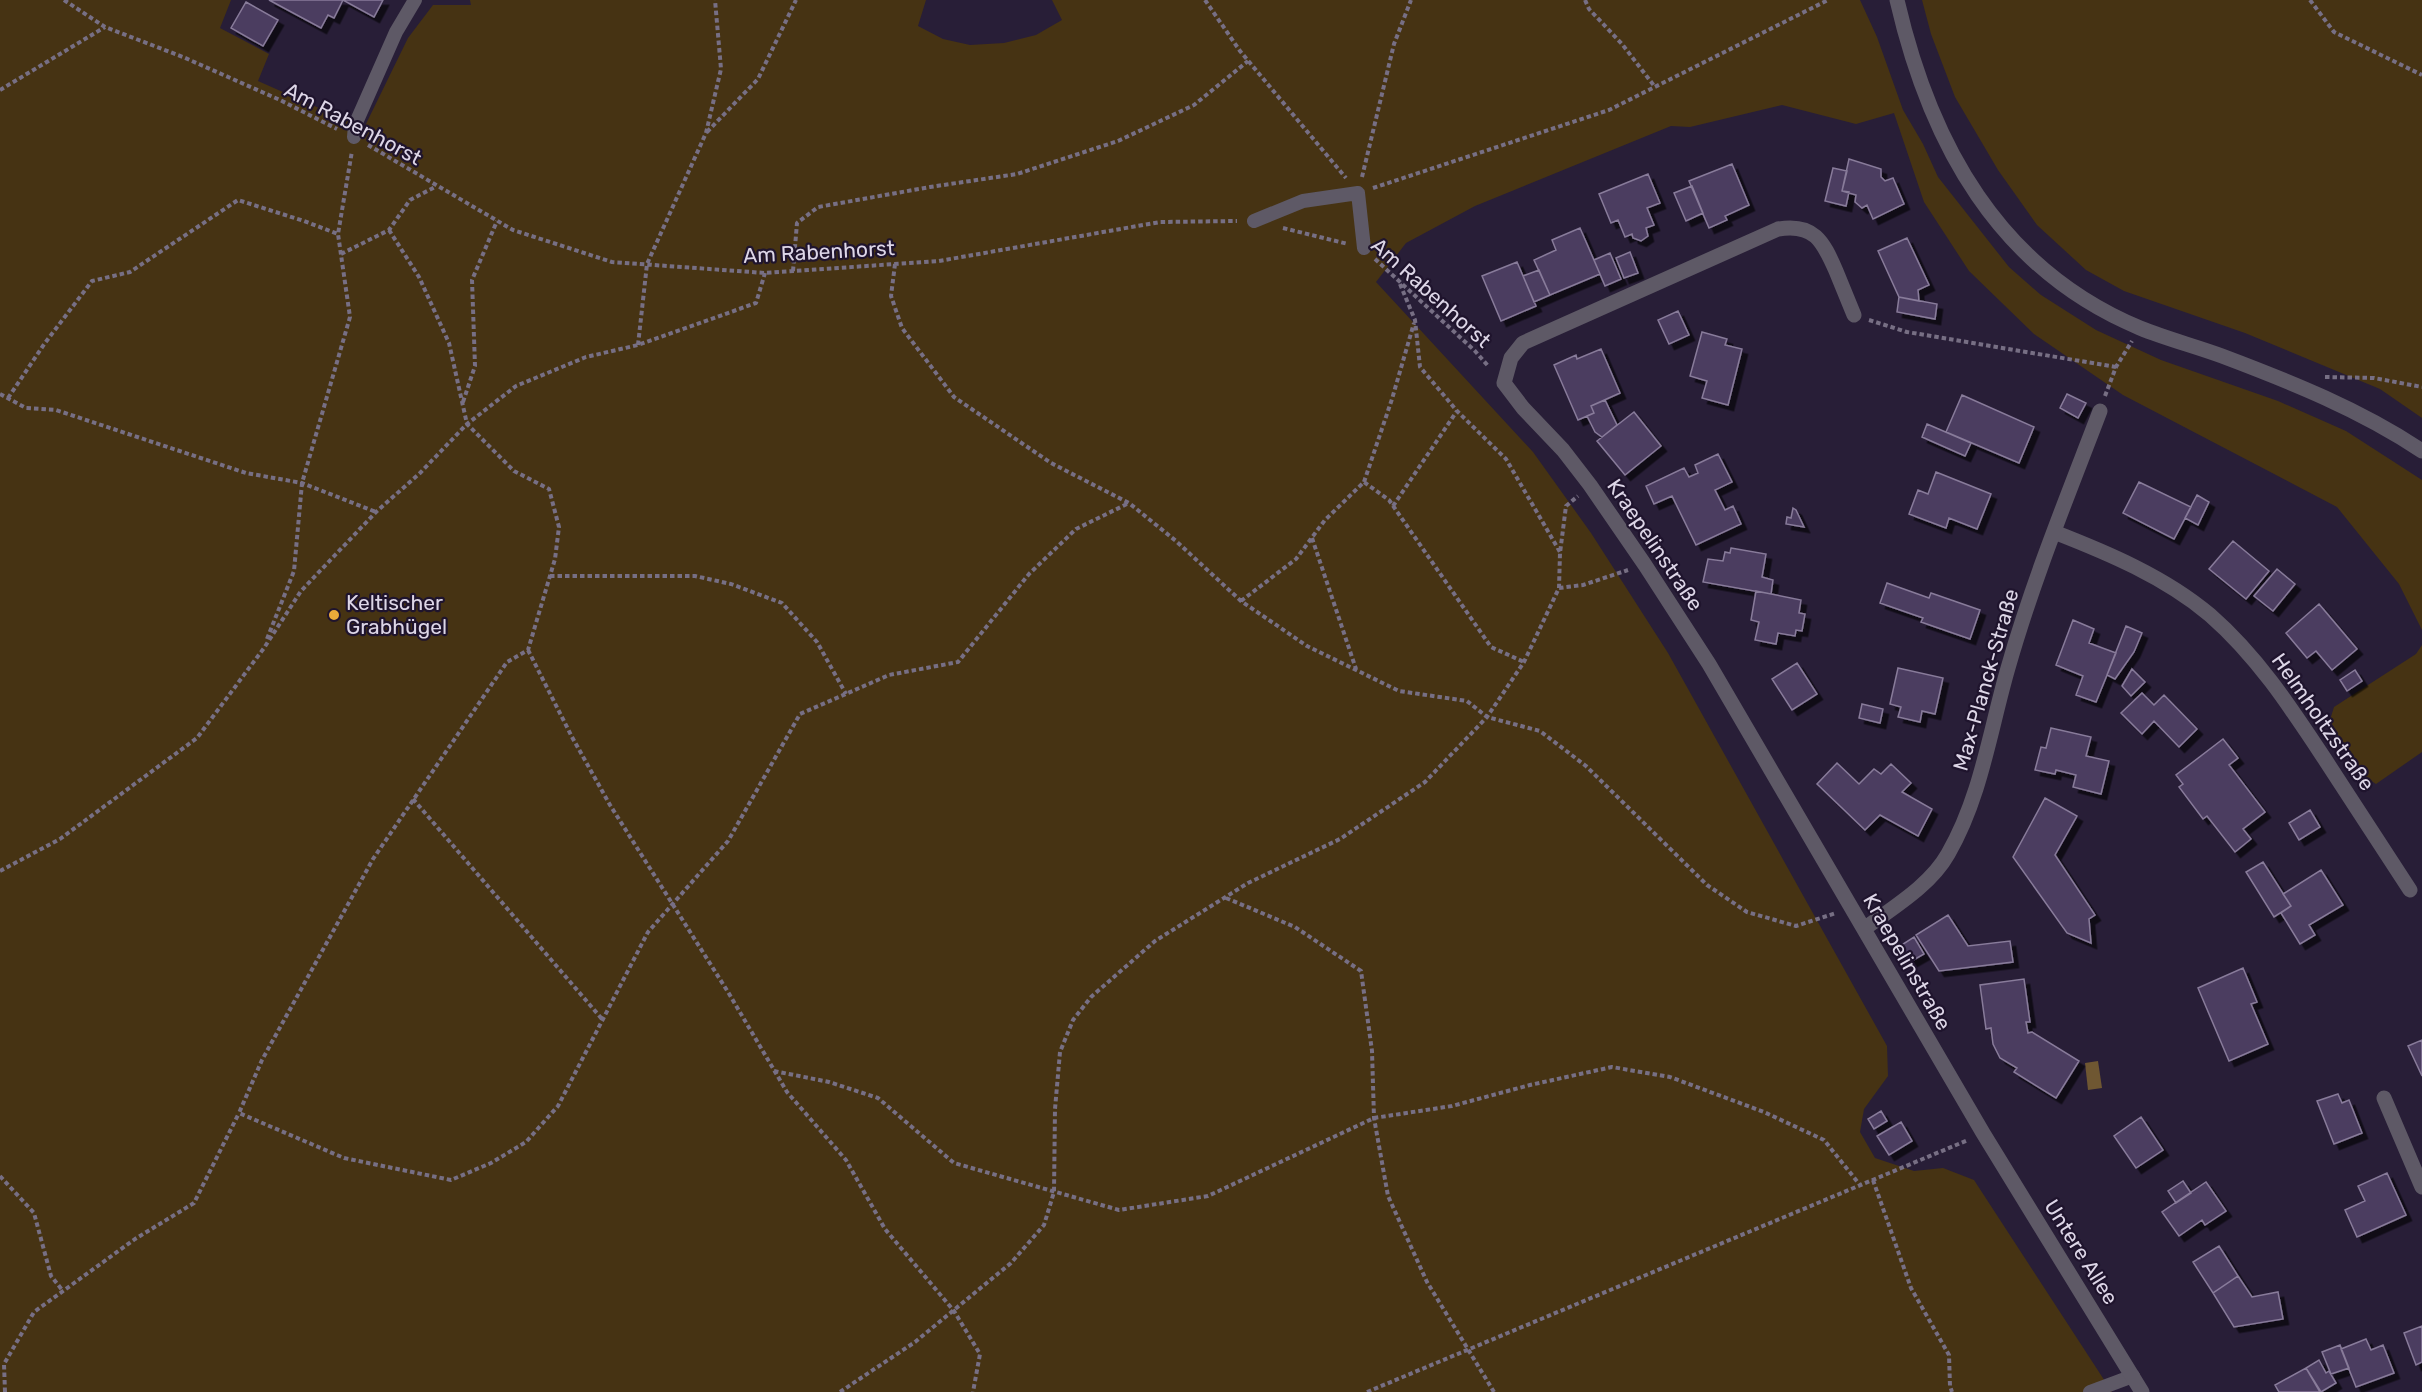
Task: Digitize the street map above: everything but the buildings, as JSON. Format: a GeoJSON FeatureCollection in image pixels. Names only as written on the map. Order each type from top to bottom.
{"type":"FeatureCollection","features":[{"type":"Feature","properties":{"kind":"street"},"geometry":{"type":"LineString","coordinates":[[1897,0],[1925,98],[1961,172],[1988,212],[2023,251],[2058,281],[2096,306],[2140,328],[2222,356],[2349,408],[2422,451]]}},
{"type":"Feature","properties":{"kind":"street"},"geometry":{"type":"LineString","coordinates":[[1504,383],[1511,358],[1523,343],[1778,229],[1804,228],[1825,245],[1854,315]]}},
{"type":"Feature","properties":{"kind":"street","name":"Kraepelinstraße"},"geometry":{"type":"LineString","coordinates":[[1504,383],[1523,408],[1563,450],[1645,564],[1708,664],[1983,1134]]}},
{"type":"Feature","properties":{"kind":"street","name":"Max-Planck-Straße"},"geometry":{"type":"LineString","coordinates":[[1864,929],[1926,880],[1948,856],[1976,790],[2008,667],[2054,532],[2100,411]]}},
{"type":"Feature","properties":{"kind":"street","name":"Helmholtzstraße"},"geometry":{"type":"LineString","coordinates":[[2054,532],[2109,554],[2158,580],[2208,614],[2248,652],[2281,693],[2410,890]]}},
{"type":"Feature","properties":{"kind":"street"},"geometry":{"type":"LineString","coordinates":[[2384,1098],[2422,1187]]}},
{"type":"Feature","properties":{"kind":"street","name":"Untere Allee"},"geometry":{"type":"LineString","coordinates":[[1983,1134],[2142,1392]]}},
{"type":"Feature","properties":{"kind":"lane"},"geometry":{"type":"LineString","coordinates":[[354,137],[355,125],[396,32],[415,0]]}},
{"type":"Feature","properties":{"kind":"lane"},"geometry":{"type":"LineString","coordinates":[[1254,221],[1303,201],[1358,193],[1364,248]]}},
{"type":"Feature","properties":{"kind":"lane"},"geometry":{"type":"LineString","coordinates":[[2090,1392],[2133,1376]]}},
{"type":"Feature","properties":{"kind":"path","name":"Am Rabenhorst"},"geometry":{"type":"LineString","coordinates":[[64,0],[105,27],[183,57],[280,100],[354,137],[513,230],[612,262],[765,273],[939,261],[1160,222],[1254,221],[1364,248],[1475,351],[1504,383]]}},
{"type":"Feature","properties":{"kind":"path"},"geometry":{"type":"LineString","coordinates":[[638,345],[647,264],[706,133],[721,69],[715,0]]}},
{"type":"Feature","properties":{"kind":"path"},"geometry":{"type":"LineString","coordinates":[[706,133],[758,79],[796,0]]}},
{"type":"Feature","properties":{"kind":"path"},"geometry":{"type":"LineString","coordinates":[[1205,0],[1248,61],[1358,193]]}},
{"type":"Feature","properties":{"kind":"path"},"geometry":{"type":"LineString","coordinates":[[1358,193],[1394,44],[1411,0]]}},
{"type":"Feature","properties":{"kind":"path"},"geometry":{"type":"LineString","coordinates":[[1585,0],[1589,9],[1622,44],[1655,87]]}},
{"type":"Feature","properties":{"kind":"path"},"geometry":{"type":"LineString","coordinates":[[1358,193],[1609,110],[1828,0]]}},
{"type":"Feature","properties":{"kind":"path"},"geometry":{"type":"LineString","coordinates":[[2310,0],[2334,32],[2422,75]]}},
{"type":"Feature","properties":{"kind":"path"},"geometry":{"type":"LineString","coordinates":[[0,90],[105,27]]}},
{"type":"Feature","properties":{"kind":"path"},"geometry":{"type":"LineString","coordinates":[[794,271],[797,223],[818,207],[1017,174],[1118,141],[1194,105],[1248,61]]}},
{"type":"Feature","properties":{"kind":"path"},"geometry":{"type":"LineString","coordinates":[[264,648],[294,571],[302,483],[350,317],[338,234],[354,137]]}},
{"type":"Feature","properties":{"kind":"path"},"geometry":{"type":"LineString","coordinates":[[341,254],[389,230],[410,200],[436,187]]}},
{"type":"Feature","properties":{"kind":"path"},"geometry":{"type":"LineString","coordinates":[[8,398],[45,343],[93,280],[130,272],[238,200],[338,234]]}},
{"type":"Feature","properties":{"kind":"path"},"geometry":{"type":"LineString","coordinates":[[462,404],[475,366],[472,280],[496,221]]}},
{"type":"Feature","properties":{"kind":"path"},"geometry":{"type":"LineString","coordinates":[[389,230],[419,277],[449,343],[467,424],[514,471],[549,489],[559,527],[555,559],[528,650],[610,805],[787,1092],[846,1161],[885,1229],[954,1311],[980,1354],[973,1392]]}},
{"type":"Feature","properties":{"kind":"path"},"geometry":{"type":"LineString","coordinates":[[895,264],[891,296],[902,328],[954,397],[1052,463],[1130,503],[1176,541],[1241,601],[1307,646],[1399,691],[1467,701],[1487,717],[1540,731],[1586,766],[1707,885],[1747,912],[1796,926],[1851,909]]}},
{"type":"Feature","properties":{"kind":"path"},"geometry":{"type":"LineString","coordinates":[[0,871],[60,839],[197,738],[264,648],[301,591],[376,512],[420,473],[467,424],[516,386],[586,357],[638,345],[756,303],[765,273]]}},
{"type":"Feature","properties":{"kind":"path"},"geometry":{"type":"LineString","coordinates":[[1399,281],[1415,320],[1420,367],[1457,411],[1506,459],[1560,553]]}},
{"type":"Feature","properties":{"kind":"path"},"geometry":{"type":"LineString","coordinates":[[1854,315],[1907,332],[2116,367]]}},
{"type":"Feature","properties":{"kind":"path"},"geometry":{"type":"LineString","coordinates":[[1241,601],[1296,559],[1325,520],[1364,482],[1415,320]]}},
{"type":"Feature","properties":{"kind":"path"},"geometry":{"type":"LineString","coordinates":[[2100,411],[2116,367],[2140,328]]}},
{"type":"Feature","properties":{"kind":"path"},"geometry":{"type":"LineString","coordinates":[[2289,384],[2316,377],[2374,378],[2422,387]]}},
{"type":"Feature","properties":{"kind":"path"},"geometry":{"type":"LineString","coordinates":[[0,394],[26,408],[56,410],[246,473],[302,483],[376,512]]}},
{"type":"Feature","properties":{"kind":"path"},"geometry":{"type":"LineString","coordinates":[[1393,507],[1457,411]]}},
{"type":"Feature","properties":{"kind":"path"},"geometry":{"type":"LineString","coordinates":[[1364,482],[1389,500],[1491,647],[1524,662]]}},
{"type":"Feature","properties":{"kind":"path"},"geometry":{"type":"LineString","coordinates":[[840,1392],[915,1342],[954,1311],[1011,1263],[1044,1225],[1054,1192],[1055,1109],[1060,1052],[1073,1020],[1091,997],[1155,941],[1248,883],[1340,839],[1425,782],[1487,717],[1524,662],[1559,588],[1560,553],[1566,506],[1590,485]]}},
{"type":"Feature","properties":{"kind":"path"},"geometry":{"type":"LineString","coordinates":[[239,1113],[344,1158],[451,1180],[491,1163],[526,1142],[558,1106],[648,932],[728,841],[800,714],[889,675],[958,662],[1029,574],[1077,529],[1130,503]]}},
{"type":"Feature","properties":{"kind":"path"},"geometry":{"type":"LineString","coordinates":[[1312,538],[1356,670]]}},
{"type":"Feature","properties":{"kind":"path"},"geometry":{"type":"LineString","coordinates":[[1559,588],[1583,585],[1645,564]]}},
{"type":"Feature","properties":{"kind":"path"},"geometry":{"type":"LineString","coordinates":[[550,576],[695,576],[731,584],[782,603],[817,642],[846,694]]}},
{"type":"Feature","properties":{"kind":"path"},"geometry":{"type":"LineString","coordinates":[[5,1392],[2,1364],[34,1312],[135,1239],[194,1203],[239,1113],[262,1060],[367,869],[507,662],[528,650]]}},
{"type":"Feature","properties":{"kind":"path"},"geometry":{"type":"LineString","coordinates":[[413,799],[602,1019]]}},
{"type":"Feature","properties":{"kind":"path"},"geometry":{"type":"LineString","coordinates":[[1225,897],[1295,927],[1361,971],[1372,1051],[1374,1118],[1388,1196],[1427,1282],[1470,1349],[1494,1392]]}},
{"type":"Feature","properties":{"kind":"path"},"geometry":{"type":"LineString","coordinates":[[774,1071],[829,1082],[878,1098],[954,1163],[1119,1210],[1208,1196],[1374,1118],[1452,1106],[1530,1085],[1612,1067],[1670,1077],[1764,1112],[1824,1140],[1860,1185]]}},
{"type":"Feature","properties":{"kind":"path"},"geometry":{"type":"LineString","coordinates":[[1367,1392],[1983,1134]]}},
{"type":"Feature","properties":{"kind":"path"},"geometry":{"type":"LineString","coordinates":[[0,1176],[34,1213],[51,1276],[63,1291]]}},
{"type":"Feature","properties":{"kind":"path"},"geometry":{"type":"LineString","coordinates":[[1874,1180],[1911,1288],[1949,1355],[1952,1392]]}},
{"type":"Feature","properties":{"kind":"shaded area"},"geometry":{"type":"Polygon","coordinates":[[[0,0],[231,0],[220,28],[269,54],[258,81],[364,128],[408,38],[433,5],[471,5],[470,0],[926,0],[918,26],[943,39],[970,45],[1004,43],[1036,35],[1062,20],[1052,0],[1860,0],[1877,37],[1903,110],[1923,144],[1938,177],[2009,267],[2041,295],[2096,330],[2161,360],[2278,401],[2346,431],[2422,480],[2422,630],[2399,584],[2337,507],[2123,395],[2034,334],[1969,271],[1924,202],[1894,113],[1856,124],[1782,105],[1690,127],[1671,126],[1475,206],[1406,243],[1376,282],[1533,452],[1591,533],[1668,653],[1887,1046],[1888,1076],[1864,1109],[1860,1132],[1875,1158],[1914,1171],[1943,1168],[1974,1180],[2112,1392],[0,1392],[0,0]]]}},
{"type":"Feature","properties":{"kind":"shaded area"},"geometry":{"type":"Polygon","coordinates":[[[1922,0],[2422,0],[2422,418],[2380,389],[2245,333],[2124,291],[2086,270],[2037,225],[1998,170],[1955,97],[1931,34],[1922,0]]]}},
{"type":"Feature","properties":{"kind":"shaded area"},"geometry":{"type":"Polygon","coordinates":[[[2422,645],[2422,752],[2376,784],[2355,770],[2330,720],[2334,707],[2416,654],[2422,645]]]}},
{"type":"Feature","properties":{"kind":"shaded area"},"geometry":{"type":"Polygon","coordinates":[[[2098,1061],[2102,1088],[2088,1090],[2085,1063],[2098,1061]]]}},
{"type":"Feature","properties":{"kind":"place","name":"Keltischer Grabhügel"},"geometry":{"type":"Point","coordinates":[334,615]}}]}
